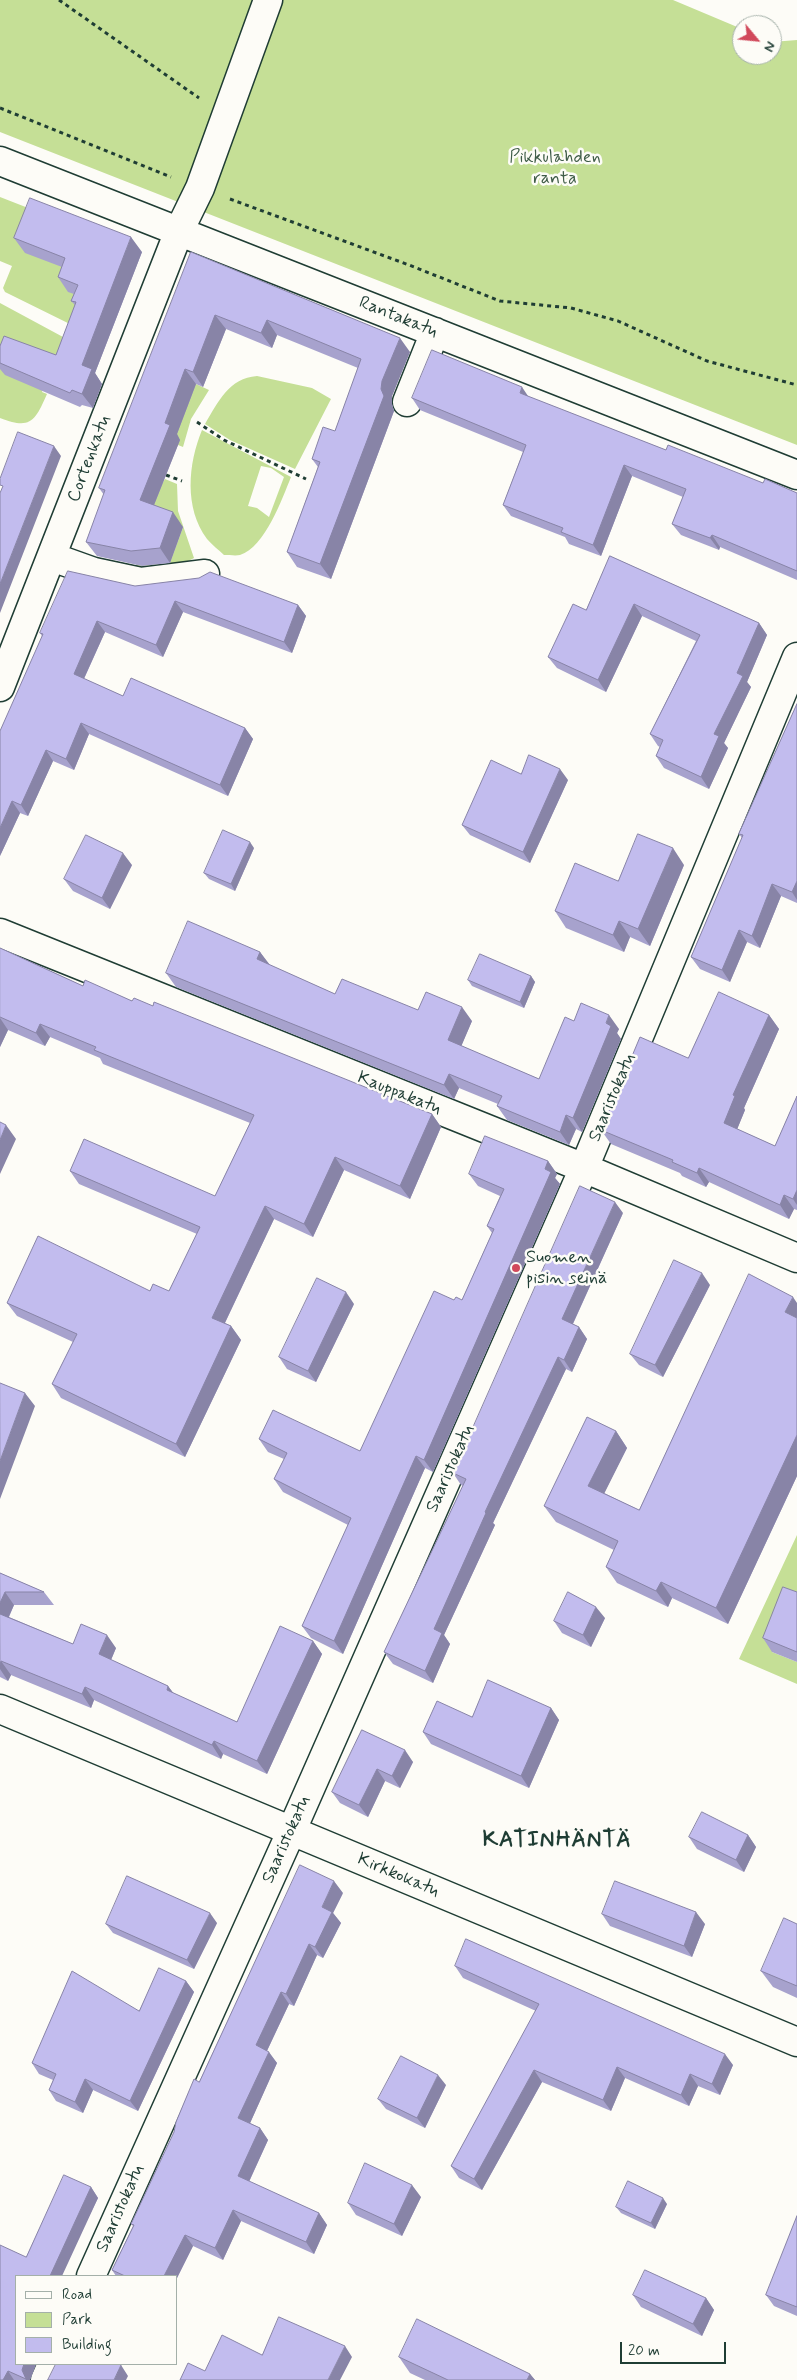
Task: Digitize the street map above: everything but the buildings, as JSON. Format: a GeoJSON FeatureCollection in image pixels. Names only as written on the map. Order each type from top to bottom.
{"type":"FeatureCollection","features":[{"type":"Feature","properties":{"kind":"street","name":"Cortenkatu"},"geometry":{"type":"LineString","coordinates":[[0,686],[179,231],[200,188],[226,117],[274,6]]}},
{"type":"Feature","properties":{"kind":"street","name":"Rantakatu"},"geometry":{"type":"LineString","coordinates":[[0,161],[797,475]]}},
{"type":"Feature","properties":{"kind":"street"},"geometry":{"type":"LineString","coordinates":[[406,402],[435,332]]}},
{"type":"Feature","properties":{"kind":"street"},"geometry":{"type":"LineString","coordinates":[[52,557],[99,574],[141,582],[205,574]]}},
{"type":"Feature","properties":{"kind":"street","name":"Saaristokatu"},"geometry":{"type":"LineString","coordinates":[[91,2275],[291,1832],[584,1168],[797,657]]}},
{"type":"Feature","properties":{"kind":"street","name":"Kauppakatu"},"geometry":{"type":"LineString","coordinates":[[0,933],[584,1168],[797,1258]]}},
{"type":"Feature","properties":{"kind":"street","name":"Kirkkokatu"},"geometry":{"type":"LineString","coordinates":[[0,1709],[797,2042]]}},
{"type":"Feature","properties":{"kind":"street"},"geometry":{"type":"LineString","coordinates":[[44,2380],[52,2365]]}},
{"type":"Feature","properties":{"kind":"path"},"geometry":{"type":"LineString","coordinates":[[59,0],[226,117]]}},
{"type":"Feature","properties":{"kind":"path"},"geometry":{"type":"LineString","coordinates":[[0,108],[200,188],[409,265],[500,301],[571,308],[618,321],[706,361],[797,385]]}},
{"type":"Feature","properties":{"kind":"path"},"geometry":{"type":"LineString","coordinates":[[197,422],[224,440],[306,479]]}},
{"type":"Feature","properties":{"kind":"path"},"geometry":{"type":"LineString","coordinates":[[166,475],[182,481]]}},
{"type":"Feature","properties":{"kind":"green space","name":"Pikkulahden ranta"},"geometry":{"type":"Polygon","coordinates":[[[0,0],[673,0],[732,25],[732,65],[782,65],[782,41],[797,40],[797,445],[0,132],[0,0]]]}},
{"type":"Feature","properties":{"kind":"green space"},"geometry":{"type":"Polygon","coordinates":[[[0,197],[41,213],[75,272],[88,300],[84,331],[5,292],[3,288],[12,266],[0,261],[0,197]]]}},
{"type":"Feature","properties":{"kind":"green space"},"geometry":{"type":"Polygon","coordinates":[[[0,303],[76,344],[51,370],[42,392],[47,394],[43,403],[35,417],[25,423],[10,422],[0,418],[0,303]]]}},
{"type":"Feature","properties":{"kind":"green space"},"geometry":{"type":"Polygon","coordinates":[[[257,376],[312,388],[331,399],[295,469],[230,440],[205,424],[225,392],[239,381],[257,376]]]}},
{"type":"Feature","properties":{"kind":"green space"},"geometry":{"type":"Polygon","coordinates":[[[196,384],[209,390],[191,419],[183,447],[178,445],[149,401],[196,384]]]}},
{"type":"Feature","properties":{"kind":"green space"},"geometry":{"type":"Polygon","coordinates":[[[202,430],[291,477],[278,509],[265,533],[257,543],[240,555],[224,555],[213,545],[200,527],[195,514],[192,500],[191,471],[202,430]],[[261,466],[248,506],[257,508],[269,517],[284,477],[271,468],[261,466]]]}},
{"type":"Feature","properties":{"kind":"green space"},"geometry":{"type":"Polygon","coordinates":[[[165,479],[177,484],[178,511],[194,558],[177,567],[134,572],[138,557],[168,568],[183,527],[143,512],[165,479]]]}},
{"type":"Feature","properties":{"kind":"green space"},"geometry":{"type":"Polygon","coordinates":[[[797,1535],[797,1591],[772,1652],[797,1662],[797,1684],[739,1659],[797,1535]]]}},
{"type":"Feature","properties":{"kind":"place","name":"Suomen pisin seinä"},"geometry":{"type":"Point","coordinates":[516,1268]}},
{"type":"Feature","properties":{"kind":"district","name":"KATINHÄNTÄ"},"geometry":{"type":"Point","coordinates":[557,1841]}}]}
